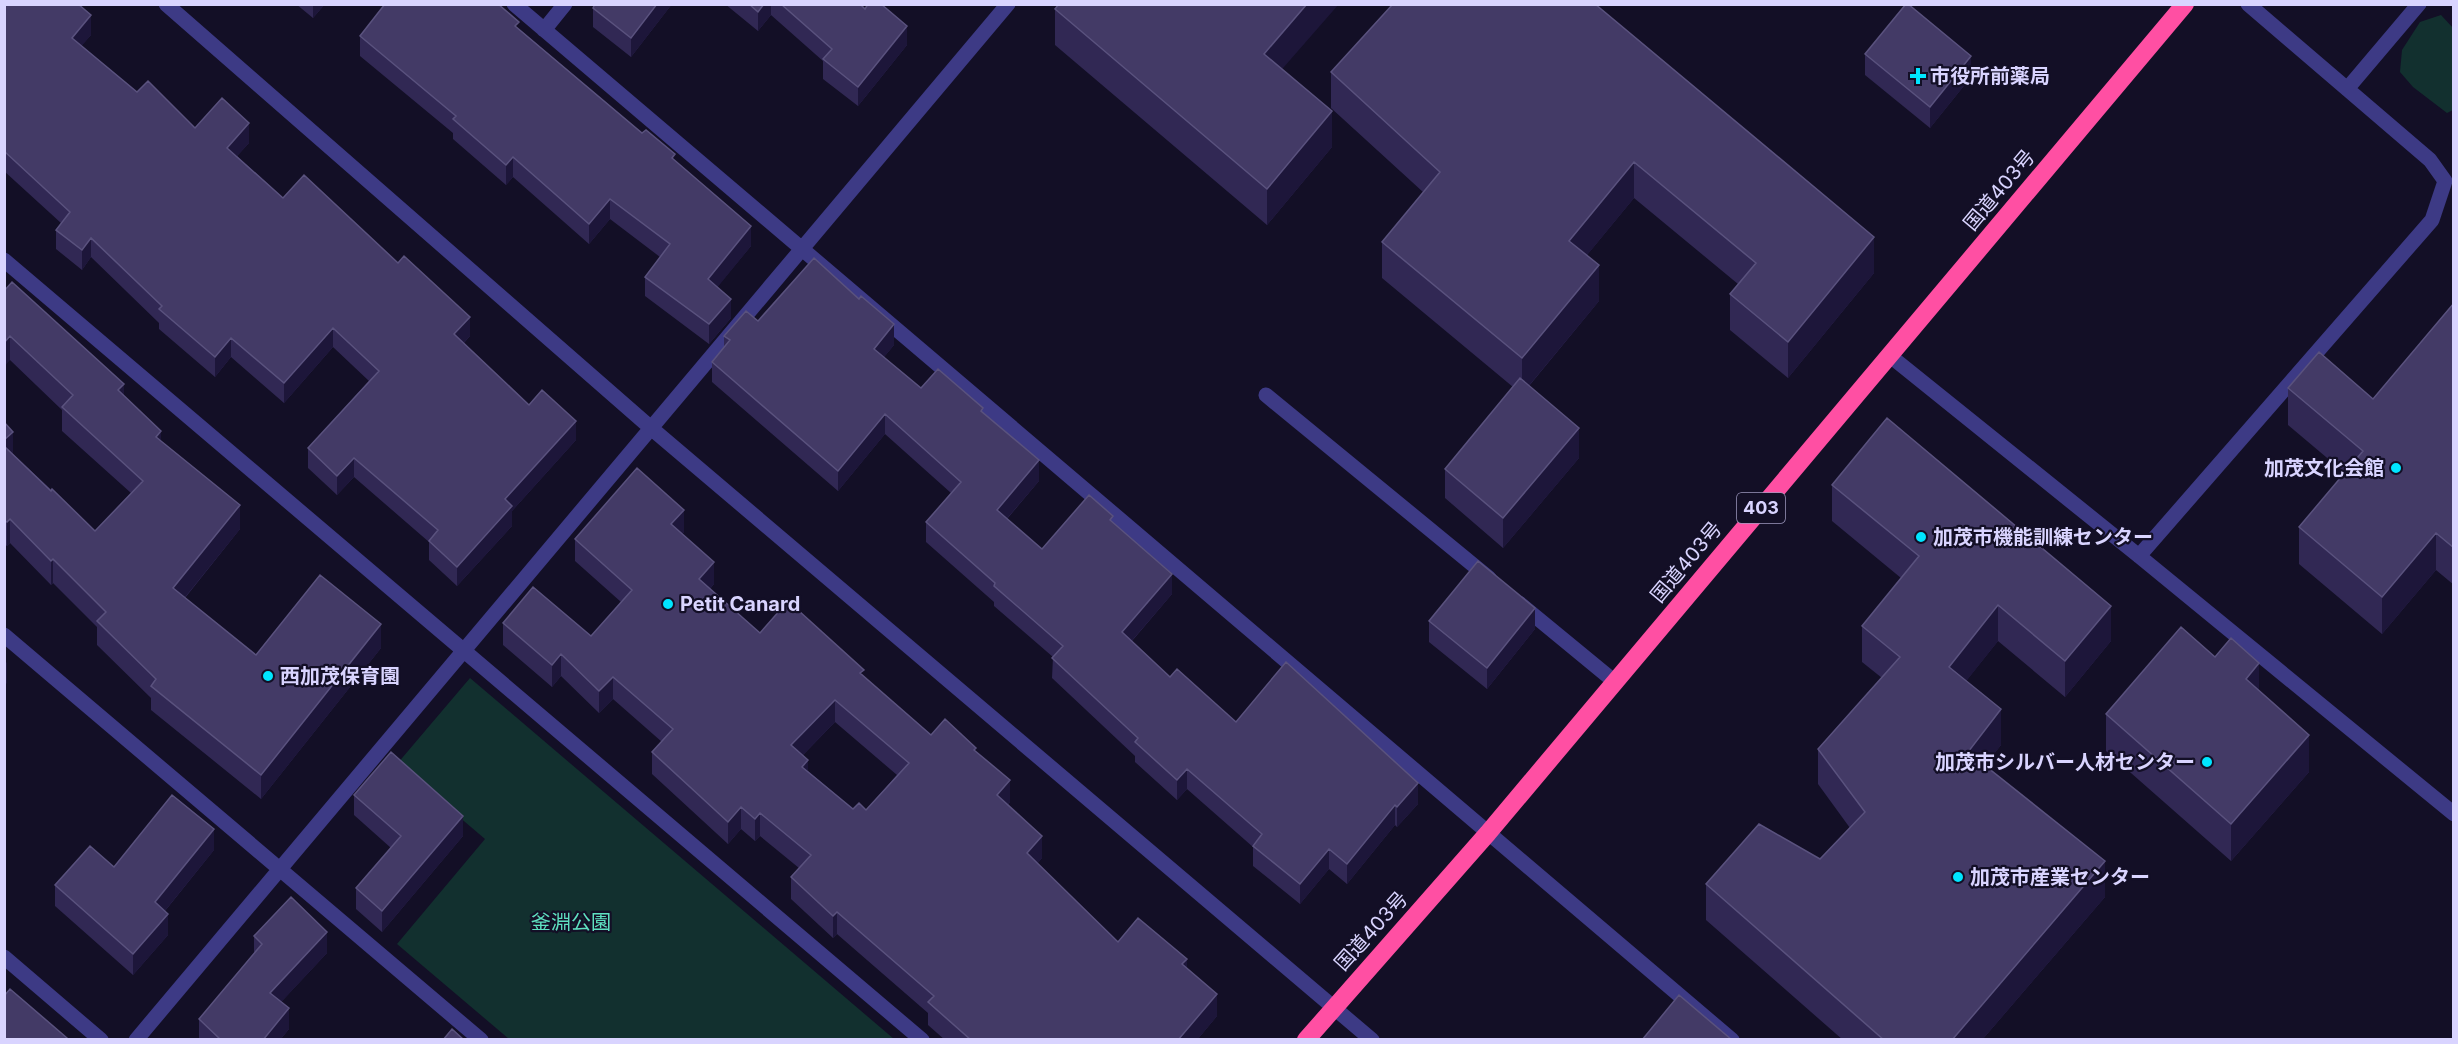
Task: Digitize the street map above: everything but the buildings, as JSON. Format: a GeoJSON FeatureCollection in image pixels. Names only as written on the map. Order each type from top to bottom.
{"type":"FeatureCollection","features":[{"type":"Feature","properties":{"kind":"highway","name":"国道403号"},"geometry":{"type":"LineString","coordinates":[[1333,1007],[1488,833],[2185,4]]}},
{"type":"Feature","properties":{"kind":"highway","name":"403"},"geometry":{"type":"LineString","coordinates":[[1306,1040],[1333,1007]]}},
{"type":"Feature","properties":{"kind":"street"},"geometry":{"type":"LineString","coordinates":[[166,4],[651,428],[1372,1040]]}},
{"type":"Feature","properties":{"kind":"street"},"geometry":{"type":"LineString","coordinates":[[514,4],[1732,1040]]}},
{"type":"Feature","properties":{"kind":"street"},"geometry":{"type":"LineString","coordinates":[[544,30],[566,4]]}},
{"type":"Feature","properties":{"kind":"street"},"geometry":{"type":"LineString","coordinates":[[136,1040],[1008,4]]}},
{"type":"Feature","properties":{"kind":"street"},"geometry":{"type":"LineString","coordinates":[[2248,4],[2430,160],[2445,181],[2432,220]]}},
{"type":"Feature","properties":{"kind":"street"},"geometry":{"type":"LineString","coordinates":[[2347,89],[2419,4]]}},
{"type":"Feature","properties":{"kind":"street"},"geometry":{"type":"LineString","coordinates":[[2139,556],[2454,195]]}},
{"type":"Feature","properties":{"kind":"street"},"geometry":{"type":"LineString","coordinates":[[7,268],[464,650],[921,1039]]}},
{"type":"Feature","properties":{"kind":"street"},"geometry":{"type":"LineString","coordinates":[[1889,356],[2139,556],[2454,814]]}},
{"type":"Feature","properties":{"kind":"street"},"geometry":{"type":"LineString","coordinates":[[1266,395],[1615,682]]}},
{"type":"Feature","properties":{"kind":"street"},"geometry":{"type":"LineString","coordinates":[[4,635],[481,1040]]}},
{"type":"Feature","properties":{"kind":"street"},"geometry":{"type":"LineString","coordinates":[[4,957],[101,1040]]}},
{"type":"Feature","properties":{"kind":"green space"},"geometry":{"type":"Polygon","coordinates":[[[2441,15],[2453,28],[2453,110],[2447,113],[2413,87],[2400,72],[2402,50],[2420,22],[2441,15]]]}},
{"type":"Feature","properties":{"kind":"green space","name":"釜淵公園"},"geometry":{"type":"Polygon","coordinates":[[[470,678],[894,1039],[509,1039],[397,944],[485,839],[397,764],[470,678]]]}},
{"type":"Feature","properties":{"kind":"place","name":"市役所前薬局"},"geometry":{"type":"Point","coordinates":[1918,76]}},
{"type":"Feature","properties":{"kind":"place","name":"加茂文化会館"},"geometry":{"type":"Point","coordinates":[2396,468]}},
{"type":"Feature","properties":{"kind":"place","name":"加茂市機能訓練センター"},"geometry":{"type":"Point","coordinates":[1921,537]}},
{"type":"Feature","properties":{"kind":"place","name":"Petit Canard"},"geometry":{"type":"Point","coordinates":[668,604]}},
{"type":"Feature","properties":{"kind":"place","name":"西加茂保育園"},"geometry":{"type":"Point","coordinates":[268,676]}},
{"type":"Feature","properties":{"kind":"place","name":"加茂市シルバー人材センター"},"geometry":{"type":"Point","coordinates":[2207,762]}},
{"type":"Feature","properties":{"kind":"place","name":"加茂市産業センター"},"geometry":{"type":"Point","coordinates":[1958,877]}}]}
